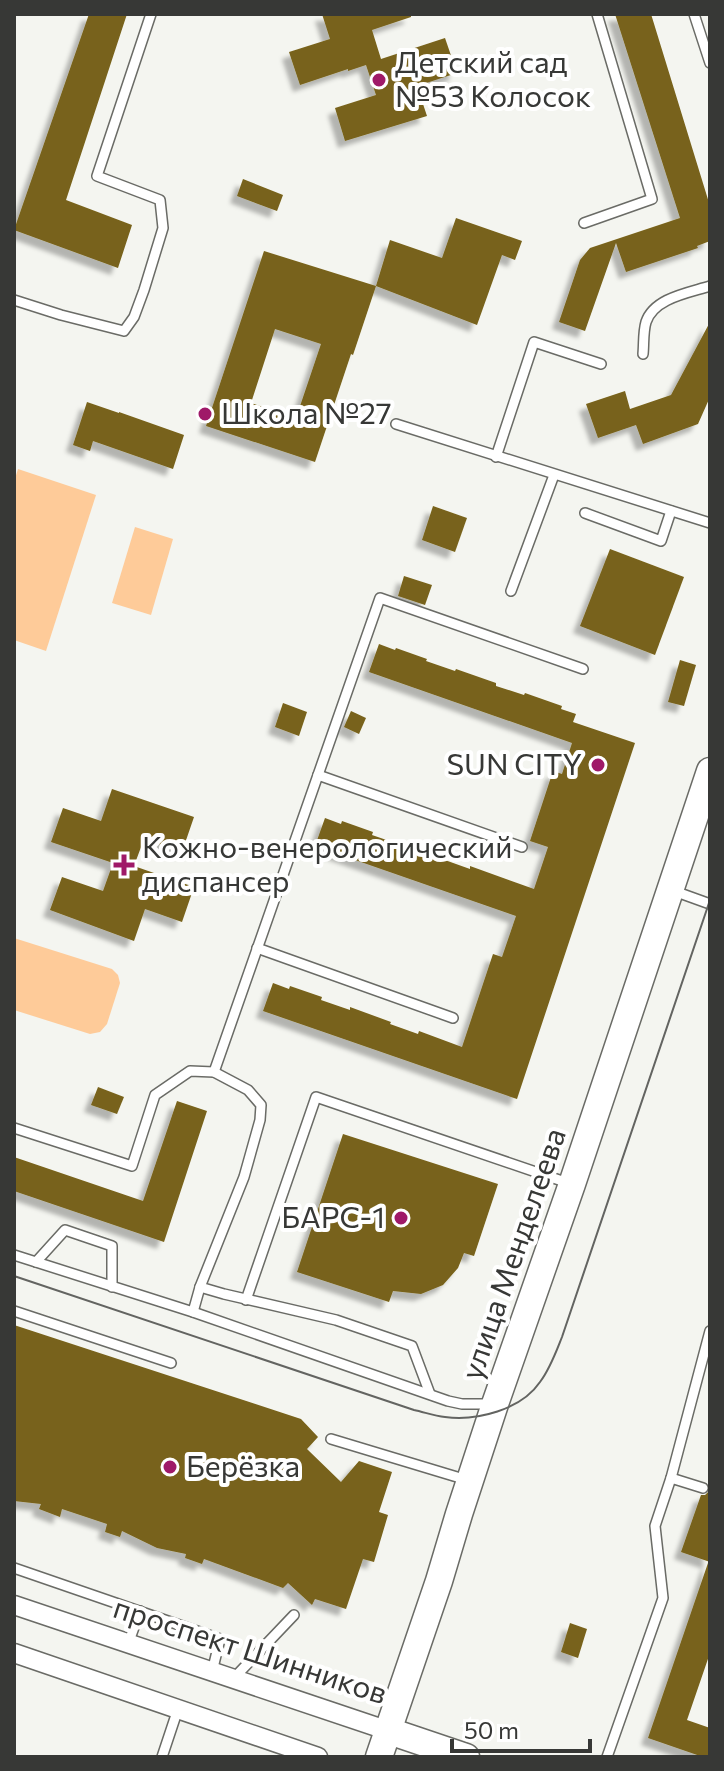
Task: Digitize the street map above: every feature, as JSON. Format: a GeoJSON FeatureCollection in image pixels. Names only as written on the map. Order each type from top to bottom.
{"type":"FeatureCollection","features":[{"type":"Feature","properties":{"kind":"main road","name":"улица Менделеева"},"geometry":{"type":"LineString","coordinates":[[379,1757],[710,771]]}},
{"type":"Feature","properties":{"kind":"main road","name":"проспект Шинников"},"geometry":{"type":"LineString","coordinates":[[389,1731],[450,1755]]}},
{"type":"Feature","properties":{"kind":"street","name":"проспект Шинников"},"geometry":{"type":"LineString","coordinates":[[14,1605],[389,1731]]}},
{"type":"Feature","properties":{"kind":"street"},"geometry":{"type":"LineString","coordinates":[[15,1657],[318,1757]]}},
{"type":"Feature","properties":{"kind":"lane"},"geometry":{"type":"LineString","coordinates":[[14,300],[124,331],[134,317],[163,228],[160,200],[97,176],[151,14]]}},
{"type":"Feature","properties":{"kind":"lane"},"geometry":{"type":"LineString","coordinates":[[584,223],[652,199],[597,14]]}},
{"type":"Feature","properties":{"kind":"lane"},"geometry":{"type":"LineString","coordinates":[[694,14],[710,63]]}},
{"type":"Feature","properties":{"kind":"lane"},"geometry":{"type":"LineString","coordinates":[[643,354],[646,322],[655,307],[710,286]]}},
{"type":"Feature","properties":{"kind":"lane"},"geometry":{"type":"LineString","coordinates":[[496,457],[534,342],[601,364]]}},
{"type":"Feature","properties":{"kind":"lane"},"geometry":{"type":"LineString","coordinates":[[396,424],[710,523]]}},
{"type":"Feature","properties":{"kind":"lane"},"geometry":{"type":"LineString","coordinates":[[511,591],[554,475]]}},
{"type":"Feature","properties":{"kind":"lane"},"geometry":{"type":"LineString","coordinates":[[585,513],[661,541],[671,511]]}},
{"type":"Feature","properties":{"kind":"lane"},"geometry":{"type":"LineString","coordinates":[[214,1072],[380,598],[583,669]]}},
{"type":"Feature","properties":{"kind":"lane"},"geometry":{"type":"LineString","coordinates":[[318,775],[522,847]]}},
{"type":"Feature","properties":{"kind":"lane"},"geometry":{"type":"LineString","coordinates":[[671,890],[710,904]]}},
{"type":"Feature","properties":{"kind":"lane"},"geometry":{"type":"LineString","coordinates":[[257,948],[453,1018]]}},
{"type":"Feature","properties":{"kind":"lane"},"geometry":{"type":"LineString","coordinates":[[14,1128],[132,1166],[155,1095],[190,1071],[214,1072],[248,1090],[261,1105],[260,1120],[244,1177],[193,1312]]}},
{"type":"Feature","properties":{"kind":"lane"},"geometry":{"type":"LineString","coordinates":[[246,1300],[316,1097],[572,1184]]}},
{"type":"Feature","properties":{"kind":"lane"},"geometry":{"type":"LineString","coordinates":[[36,1262],[65,1230],[112,1246],[112,1287]]}},
{"type":"Feature","properties":{"kind":"lane"},"geometry":{"type":"LineString","coordinates":[[14,1255],[193,1312],[462,1404],[495,1404]]}},
{"type":"Feature","properties":{"kind":"lane"},"geometry":{"type":"LineString","coordinates":[[200,1287],[336,1320],[412,1346],[430,1394]]}},
{"type":"Feature","properties":{"kind":"lane"},"geometry":{"type":"LineString","coordinates":[[14,1311],[171,1363]]}},
{"type":"Feature","properties":{"kind":"lane"},"geometry":{"type":"LineString","coordinates":[[607,1757],[663,1598],[655,1526],[710,1331]]}},
{"type":"Feature","properties":{"kind":"lane"},"geometry":{"type":"LineString","coordinates":[[331,1439],[470,1481]]}},
{"type":"Feature","properties":{"kind":"lane"},"geometry":{"type":"LineString","coordinates":[[671,1478],[703,1488]]}},
{"type":"Feature","properties":{"kind":"lane"},"geometry":{"type":"LineString","coordinates":[[14,1568],[220,1639],[212,1672]]}},
{"type":"Feature","properties":{"kind":"lane"},"geometry":{"type":"LineString","coordinates":[[128,1644],[140,1611]]}},
{"type":"Feature","properties":{"kind":"lane"},"geometry":{"type":"LineString","coordinates":[[233,1679],[294,1615]]}},
{"type":"Feature","properties":{"kind":"lane"},"geometry":{"type":"LineString","coordinates":[[162,1757],[178,1709]]}},
{"type":"Feature","properties":{"kind":"shaded area"},"geometry":{"type":"Polygon","coordinates":[[[18,469],[96,495],[46,651],[14,640],[14,482],[18,469]]]}},
{"type":"Feature","properties":{"kind":"shaded area"},"geometry":{"type":"Polygon","coordinates":[[[135,527],[173,539],[151,615],[112,603],[135,527]]]}},
{"type":"Feature","properties":{"kind":"shaded area"},"geometry":{"type":"Polygon","coordinates":[[[14,938],[112,969],[118,975],[120,983],[107,1024],[100,1032],[90,1034],[14,1010],[14,938]]]}},
{"type":"Feature","properties":{"kind":"building"},"geometry":{"type":"Polygon","coordinates":[[[89,14],[127,14],[66,200],[132,225],[118,268],[14,230],[89,14]]]}},
{"type":"Feature","properties":{"kind":"building"},"geometry":{"type":"Polygon","coordinates":[[[322,14],[411,14],[411,17],[372,30],[381,59],[445,38],[457,73],[417,86],[427,116],[345,141],[335,108],[376,95],[366,65],[300,85],[289,52],[330,39],[322,14]]]}},
{"type":"Feature","properties":{"kind":"building"},"geometry":{"type":"Polygon","coordinates":[[[615,14],[651,14],[710,206],[710,241],[698,248],[626,272],[616,243],[585,331],[559,322],[580,260],[590,248],[680,218],[615,14]]]}},
{"type":"Feature","properties":{"kind":"building"},"geometry":{"type":"Polygon","coordinates":[[[243,179],[283,195],[277,211],[237,196],[243,179]]]}},
{"type":"Feature","properties":{"kind":"building"},"geometry":{"type":"Polygon","coordinates":[[[456,218],[522,241],[515,260],[502,255],[477,325],[376,286],[390,240],[442,258],[456,218]]]}},
{"type":"Feature","properties":{"kind":"building"},"geometry":{"type":"Polygon","coordinates":[[[264,251],[376,286],[315,462],[206,426],[264,251]],[[275,329],[251,403],[296,418],[321,344],[275,329]]]}},
{"type":"Feature","properties":{"kind":"building"},"geometry":{"type":"Polygon","coordinates":[[[710,322],[710,397],[698,424],[643,444],[636,425],[598,438],[586,404],[625,391],[630,409],[671,395],[710,322]]]}},
{"type":"Feature","properties":{"kind":"building"},"geometry":{"type":"Polygon","coordinates":[[[87,402],[184,435],[173,469],[93,441],[90,451],[73,445],[87,402]]]}},
{"type":"Feature","properties":{"kind":"building"},"geometry":{"type":"Polygon","coordinates":[[[433,506],[467,518],[455,552],[422,540],[433,506]]]}},
{"type":"Feature","properties":{"kind":"building"},"geometry":{"type":"Polygon","coordinates":[[[610,549],[684,577],[655,655],[580,626],[610,549]]]}},
{"type":"Feature","properties":{"kind":"building"},"geometry":{"type":"Polygon","coordinates":[[[404,576],[432,585],[425,605],[398,596],[404,576]]]}},
{"type":"Feature","properties":{"kind":"building"},"geometry":{"type":"Polygon","coordinates":[[[379,644],[562,706],[561,709],[576,714],[573,722],[635,743],[517,1099],[263,1011],[273,983],[289,989],[290,986],[322,997],[321,1000],[350,1010],[350,1007],[418,1034],[419,1031],[462,1047],[493,954],[502,957],[516,916],[315,846],[325,818],[341,824],[342,821],[373,832],[372,835],[401,845],[402,842],[470,869],[470,866],[534,889],[548,847],[530,841],[553,771],[562,774],[572,743],[369,672],[379,644]]]}},
{"type":"Feature","properties":{"kind":"building"},"geometry":{"type":"Polygon","coordinates":[[[680,660],[696,665],[684,706],[668,702],[680,660]]]}},
{"type":"Feature","properties":{"kind":"building"},"geometry":{"type":"Polygon","coordinates":[[[283,703],[307,712],[299,736],[275,727],[283,703]]]}},
{"type":"Feature","properties":{"kind":"building"},"geometry":{"type":"Polygon","coordinates":[[[351,711],[366,718],[359,734],[344,727],[351,711]]]}},
{"type":"Feature","properties":{"kind":"building","name":"Кожно-венерологический диспансер"},"geometry":{"type":"Polygon","coordinates":[[[112,789],[194,817],[182,852],[144,839],[134,866],[194,887],[182,922],[145,909],[134,941],[50,910],[62,877],[103,891],[113,863],[51,842],[63,808],[101,821],[112,789]]]}},
{"type":"Feature","properties":{"kind":"building"},"geometry":{"type":"Polygon","coordinates":[[[98,1087],[124,1097],[117,1114],[91,1105],[98,1087]]]}},
{"type":"Feature","properties":{"kind":"building"},"geometry":{"type":"Polygon","coordinates":[[[177,1101],[207,1111],[164,1242],[14,1191],[14,1157],[143,1201],[177,1101]]]}},
{"type":"Feature","properties":{"kind":"building","name":"БАРС-1"},"geometry":{"type":"Polygon","coordinates":[[[343,1134],[498,1184],[474,1256],[464,1253],[458,1268],[443,1285],[421,1294],[393,1291],[389,1302],[297,1272],[343,1134]]]}},
{"type":"Feature","properties":{"kind":"building","name":"Берёзка"},"geometry":{"type":"Polygon","coordinates":[[[14,1325],[301,1419],[318,1437],[307,1449],[341,1482],[359,1461],[392,1472],[379,1512],[388,1515],[374,1562],[363,1559],[346,1609],[315,1599],[312,1605],[288,1583],[283,1588],[204,1559],[202,1564],[185,1558],[186,1554],[157,1548],[122,1531],[120,1537],[105,1532],[107,1524],[62,1509],[60,1517],[39,1509],[41,1504],[14,1501],[14,1325]]]}},
{"type":"Feature","properties":{"kind":"building"},"geometry":{"type":"Polygon","coordinates":[[[710,1490],[710,1562],[681,1552],[701,1495],[710,1490]]]}},
{"type":"Feature","properties":{"kind":"building"},"geometry":{"type":"Polygon","coordinates":[[[708,1563],[710,1653],[687,1720],[710,1728],[710,1757],[703,1757],[648,1738],[708,1563]]]}},
{"type":"Feature","properties":{"kind":"building"},"geometry":{"type":"Polygon","coordinates":[[[570,1623],[587,1629],[578,1658],[561,1652],[570,1623]]]}},
{"type":"Feature","properties":{"kind":"tram line"},"geometry":{"type":"LineString","coordinates":[[14,1276],[414,1410],[457,1418],[471,1417],[497,1412],[522,1400],[540,1382],[562,1337],[710,900]]}},
{"type":"Feature","properties":{"kind":"place","name":"Детский сад №53 Колосок"},"geometry":{"type":"Point","coordinates":[379,80]}},
{"type":"Feature","properties":{"kind":"place","name":"Школа №27"},"geometry":{"type":"Point","coordinates":[205,414]}},
{"type":"Feature","properties":{"kind":"place","name":"SUN CITY"},"geometry":{"type":"Point","coordinates":[598,765]}},
{"type":"Feature","properties":{"kind":"place","name":"Кожно-венерологический диспансер"},"geometry":{"type":"Point","coordinates":[124,865]}},
{"type":"Feature","properties":{"kind":"place","name":"БАРС-1"},"geometry":{"type":"Point","coordinates":[401,1218]}},
{"type":"Feature","properties":{"kind":"place","name":"Берёзка"},"geometry":{"type":"Point","coordinates":[170,1467]}}]}
